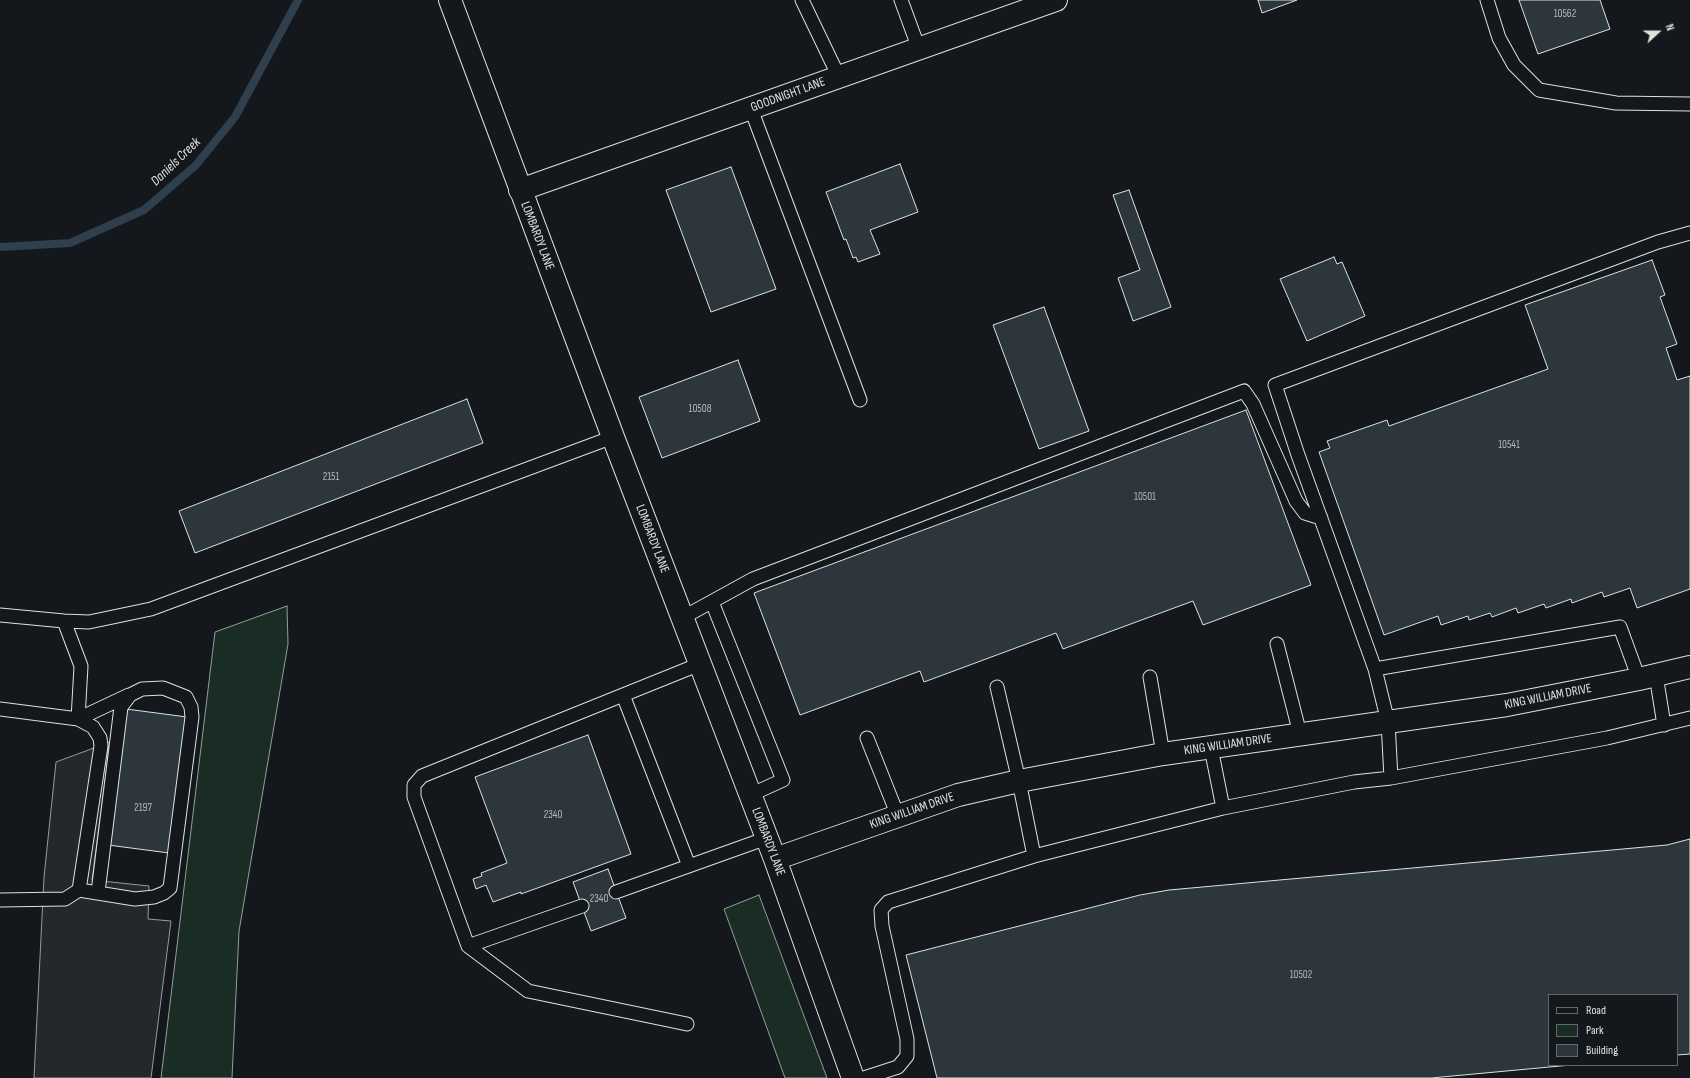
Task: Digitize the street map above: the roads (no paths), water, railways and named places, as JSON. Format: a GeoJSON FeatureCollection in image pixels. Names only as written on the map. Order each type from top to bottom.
{"type":"FeatureCollection","features":[{"type":"Feature","properties":{"kind":"street","name":"LOMBARDY LANE"},"geometry":{"type":"LineString","coordinates":[[450,0],[613,437],[775,859],[853,1078]]}},
{"type":"Feature","properties":{"kind":"street","name":"GOODNIGHT LANE"},"geometry":{"type":"LineString","coordinates":[[520,190],[1056,0]]}},
{"type":"Feature","properties":{"kind":"street","name":"KING WILLIAM DRIVE"},"geometry":{"type":"LineString","coordinates":[[775,859],[958,795],[1019,781],[1163,754],[1507,705],[1647,677],[1690,666]]}},
{"type":"Feature","properties":{"kind":"lane"},"geometry":{"type":"LineString","coordinates":[[802,0],[840,77]]}},
{"type":"Feature","properties":{"kind":"lane"},"geometry":{"type":"LineString","coordinates":[[901,0],[919,49]]}},
{"type":"Feature","properties":{"kind":"lane"},"geometry":{"type":"LineString","coordinates":[[1487,0],[1499,38],[1514,65],[1539,90],[1616,103],[1690,104]]}},
{"type":"Feature","properties":{"kind":"lane"},"geometry":{"type":"LineString","coordinates":[[750,109],[860,400]]}},
{"type":"Feature","properties":{"kind":"lane"},"geometry":{"type":"LineString","coordinates":[[1391,778],[1388,722],[1375,669],[1275,386],[1658,242],[1690,233]]}},
{"type":"Feature","properties":{"kind":"lane"},"geometry":{"type":"LineString","coordinates":[[682,618],[753,579],[1244,391],[1253,404],[1296,501],[1305,513],[1321,518]]}},
{"type":"Feature","properties":{"kind":"lane"},"geometry":{"type":"LineString","coordinates":[[0,615],[64,622],[88,622],[151,609],[613,437]]}},
{"type":"Feature","properties":{"kind":"lane"},"geometry":{"type":"LineString","coordinates":[[712,602],[783,780],[750,795]]}},
{"type":"Feature","properties":{"kind":"lane"},"geometry":{"type":"LineString","coordinates":[[64,622],[81,666],[78,718]]}},
{"type":"Feature","properties":{"kind":"lane"},"geometry":{"type":"LineString","coordinates":[[1375,669],[1620,627],[1647,677],[1664,725]]}},
{"type":"Feature","properties":{"kind":"lane"},"geometry":{"type":"LineString","coordinates":[[1277,644],[1300,734]]}},
{"type":"Feature","properties":{"kind":"lane"},"geometry":{"type":"LineString","coordinates":[[687,1024],[528,991],[468,946],[414,797],[414,785],[422,776],[700,664]]}},
{"type":"Feature","properties":{"kind":"lane"},"geometry":{"type":"LineString","coordinates":[[1150,677],[1163,754]]}},
{"type":"Feature","properties":{"kind":"lane"},"geometry":{"type":"LineString","coordinates":[[997,687],[1019,781],[1034,856]]}},
{"type":"Feature","properties":{"kind":"lane"},"geometry":{"type":"LineString","coordinates":[[78,718],[142,689],[163,688],[186,697],[191,707],[192,717],[170,888],[164,893],[154,897],[135,899],[79,890]]}},
{"type":"Feature","properties":{"kind":"lane"},"geometry":{"type":"LineString","coordinates":[[98,892],[121,707],[130,695]]}},
{"type":"Feature","properties":{"kind":"lane"},"geometry":{"type":"LineString","coordinates":[[623,695],[689,866]]}},
{"type":"Feature","properties":{"kind":"lane"},"geometry":{"type":"LineString","coordinates":[[0,709],[78,718],[93,727],[100,738],[101,746],[79,890],[72,896],[65,899],[0,900]]}},
{"type":"Feature","properties":{"kind":"lane"},"geometry":{"type":"LineString","coordinates":[[864,1078],[898,1067],[907,1056],[907,1039],[882,926],[882,910],[888,902],[1034,856],[1223,808],[1354,782],[1391,778],[1607,738],[1690,718]]}},
{"type":"Feature","properties":{"kind":"lane"},"geometry":{"type":"LineString","coordinates":[[867,738],[898,816]]}},
{"type":"Feature","properties":{"kind":"lane"},"geometry":{"type":"LineString","coordinates":[[1211,748],[1223,808]]}},
{"type":"Feature","properties":{"kind":"lane"},"geometry":{"type":"LineString","coordinates":[[616,892],[767,838]]}},
{"type":"Feature","properties":{"kind":"lane"},"geometry":{"type":"LineString","coordinates":[[468,946],[582,906]]}},
{"type":"Feature","properties":{"kind":"waterway","name":"Daniels Creek"},"geometry":{"type":"LineString","coordinates":[[0,247],[70,243],[144,210],[196,165],[235,117],[298,0]]}}]}
